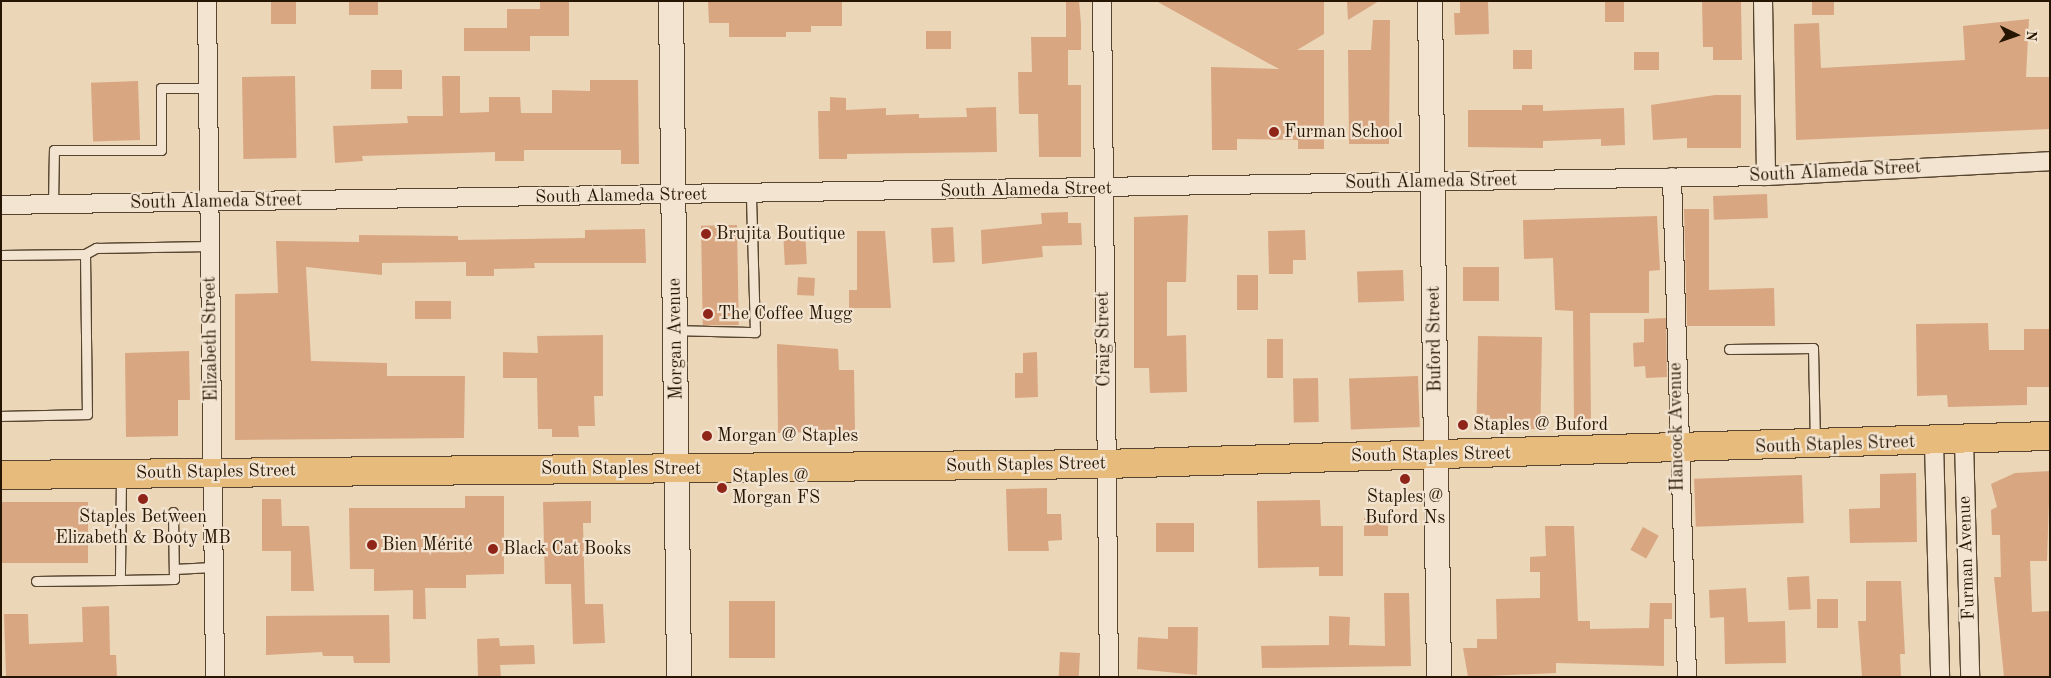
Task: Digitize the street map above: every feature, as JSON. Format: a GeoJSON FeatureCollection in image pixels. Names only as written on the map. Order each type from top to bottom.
{"type":"FeatureCollection","features":[{"type":"Feature","properties":{"kind":"main road","name":"Morgan Avenue"},"geometry":{"type":"LineString","coordinates":[[671,1],[679,677]]}},
{"type":"Feature","properties":{"kind":"main road","name":"Buford Street"},"geometry":{"type":"LineString","coordinates":[[1430,1],[1439,677]]}},
{"type":"Feature","properties":{"kind":"main road","name":"South Staples Street"},"geometry":{"type":"LineString","coordinates":[[1,475],[1105,464],[1436,454],[1815,446],[2050,436]]}},
{"type":"Feature","properties":{"kind":"street","name":"Elizabeth Street"},"geometry":{"type":"LineString","coordinates":[[207,1],[215,677]]}},
{"type":"Feature","properties":{"kind":"street","name":"Craig Street"},"geometry":{"type":"LineString","coordinates":[[1102,1],[1105,464],[1109,677]]}},
{"type":"Feature","properties":{"kind":"street"},"geometry":{"type":"LineString","coordinates":[[1763,1],[1766,176]]}},
{"type":"Feature","properties":{"kind":"street","name":"South Alameda Street"},"geometry":{"type":"LineString","coordinates":[[1,205],[1103,190],[1766,176],[2050,161]]}},
{"type":"Feature","properties":{"kind":"street","name":"Hancock Avenue"},"geometry":{"type":"LineString","coordinates":[[1672,177],[1677,450],[1686,572],[1687,677]]}},
{"type":"Feature","properties":{"kind":"street","name":"Furman Avenue"},"geometry":{"type":"LineString","coordinates":[[1964,440],[1970,677]]}},
{"type":"Feature","properties":{"kind":"street","name":"Furman Avenue"},"geometry":{"type":"LineString","coordinates":[[1934,442],[1940,677]]}},
{"type":"Feature","properties":{"kind":"lane"},"geometry":{"type":"LineString","coordinates":[[53,205],[54,150],[161,150],[161,88],[208,88]]}},
{"type":"Feature","properties":{"kind":"lane"},"geometry":{"type":"LineString","coordinates":[[676,330],[754,332],[752,194]]}},
{"type":"Feature","properties":{"kind":"lane"},"geometry":{"type":"LineString","coordinates":[[1,254],[85,254],[96,248],[210,246]]}},
{"type":"Feature","properties":{"kind":"lane"},"geometry":{"type":"LineString","coordinates":[[1,416],[88,414],[85,254]]}},
{"type":"Feature","properties":{"kind":"lane"},"geometry":{"type":"LineString","coordinates":[[1729,349],[1813,348],[1815,446]]}},
{"type":"Feature","properties":{"kind":"lane"},"geometry":{"type":"LineString","coordinates":[[120,580],[121,473]]}},
{"type":"Feature","properties":{"kind":"lane"},"geometry":{"type":"LineString","coordinates":[[36,581],[174,579],[173,512]]}},
{"type":"Feature","properties":{"kind":"lane"},"geometry":{"type":"LineString","coordinates":[[174,569],[214,567]]}},
{"type":"Feature","properties":{"kind":"building"},"geometry":{"type":"Polygon","coordinates":[[[271,1],[296,1],[296,24],[271,24],[271,1]]]}},
{"type":"Feature","properties":{"kind":"building"},"geometry":{"type":"Polygon","coordinates":[[[349,1],[378,1],[378,15],[349,15],[349,1]]]}},
{"type":"Feature","properties":{"kind":"building"},"geometry":{"type":"Polygon","coordinates":[[[540,1],[569,1],[569,36],[530,36],[530,51],[464,51],[464,28],[507,28],[507,9],[540,9],[540,1]]]}},
{"type":"Feature","properties":{"kind":"building"},"geometry":{"type":"Polygon","coordinates":[[[708,1],[842,1],[842,26],[811,26],[811,32],[786,32],[786,37],[729,37],[729,23],[709,23],[708,1]]]}},
{"type":"Feature","properties":{"kind":"building"},"geometry":{"type":"Polygon","coordinates":[[[1066,1],[1079,1],[1081,50],[1068,50],[1068,85],[1081,85],[1081,157],[1039,157],[1038,114],[1019,114],[1018,72],[1032,72],[1031,37],[1066,37],[1066,1]]]}},
{"type":"Feature","properties":{"kind":"building"},"geometry":{"type":"Polygon","coordinates":[[[1156,1],[1324,1],[1324,34],[1297,50],[1324,50],[1324,149],[1298,149],[1298,140],[1237,139],[1237,150],[1212,150],[1211,67],[1279,69],[1156,1]]]}},
{"type":"Feature","properties":{"kind":"building"},"geometry":{"type":"Polygon","coordinates":[[[1347,1],[1379,1],[1348,20],[1347,1]]]}},
{"type":"Feature","properties":{"kind":"building"},"geometry":{"type":"Polygon","coordinates":[[[1460,1],[1488,1],[1489,34],[1455,35],[1454,13],[1460,13],[1460,1]]]}},
{"type":"Feature","properties":{"kind":"building"},"geometry":{"type":"Polygon","coordinates":[[[1605,1],[1624,1],[1624,22],[1605,22],[1605,1]]]}},
{"type":"Feature","properties":{"kind":"building"},"geometry":{"type":"Polygon","coordinates":[[[1702,1],[1741,1],[1742,60],[1713,60],[1713,47],[1703,47],[1702,1]]]}},
{"type":"Feature","properties":{"kind":"building"},"geometry":{"type":"Polygon","coordinates":[[[1812,1],[1834,1],[1834,15],[1812,15],[1812,1]]]}},
{"type":"Feature","properties":{"kind":"building"},"geometry":{"type":"Polygon","coordinates":[[[2029,19],[2026,77],[2050,77],[2050,129],[1796,140],[1794,24],[1819,23],[1821,68],[1965,60],[1963,26],[2029,19]]]}},
{"type":"Feature","properties":{"kind":"building"},"geometry":{"type":"Polygon","coordinates":[[[1373,20],[1390,20],[1389,144],[1349,144],[1348,50],[1371,50],[1373,20]]]}},
{"type":"Feature","properties":{"kind":"building"},"geometry":{"type":"Polygon","coordinates":[[[926,31],[951,31],[951,49],[926,49],[926,31]]]}},
{"type":"Feature","properties":{"kind":"building"},"geometry":{"type":"Polygon","coordinates":[[[1513,50],[1532,50],[1532,69],[1513,69],[1513,50]]]}},
{"type":"Feature","properties":{"kind":"building"},"geometry":{"type":"Polygon","coordinates":[[[1634,52],[1659,52],[1659,70],[1634,70],[1634,52]]]}},
{"type":"Feature","properties":{"kind":"building"},"geometry":{"type":"Polygon","coordinates":[[[371,70],[402,70],[402,89],[371,89],[371,70]]]}},
{"type":"Feature","properties":{"kind":"building"},"geometry":{"type":"Polygon","coordinates":[[[295,76],[296,158],[243,159],[242,77],[295,76]]]}},
{"type":"Feature","properties":{"kind":"building"},"geometry":{"type":"Polygon","coordinates":[[[442,76],[460,76],[460,113],[489,112],[489,97],[520,97],[521,113],[552,113],[552,90],[590,91],[590,80],[638,80],[639,164],[621,164],[621,150],[524,150],[524,161],[495,161],[495,152],[362,156],[363,161],[335,163],[333,126],[408,123],[407,116],[443,116],[442,76]]]}},
{"type":"Feature","properties":{"kind":"building"},"geometry":{"type":"Polygon","coordinates":[[[138,81],[140,140],[93,142],[91,83],[138,81]]]}},
{"type":"Feature","properties":{"kind":"building"},"geometry":{"type":"Polygon","coordinates":[[[1715,95],[1741,95],[1741,148],[1687,148],[1687,138],[1653,140],[1651,105],[1715,95]]]}},
{"type":"Feature","properties":{"kind":"building"},"geometry":{"type":"Polygon","coordinates":[[[830,97],[846,98],[846,110],[886,108],[886,115],[919,114],[919,118],[967,117],[966,108],[996,107],[997,152],[847,154],[847,159],[819,159],[818,111],[830,111],[830,97]]]}},
{"type":"Feature","properties":{"kind":"building"},"geometry":{"type":"Polygon","coordinates":[[[1522,105],[1543,105],[1543,111],[1624,108],[1625,145],[1601,146],[1601,139],[1543,141],[1543,148],[1468,147],[1468,110],[1522,110],[1522,105]]]}},
{"type":"Feature","properties":{"kind":"building"},"geometry":{"type":"Polygon","coordinates":[[[1767,194],[1768,218],[1714,220],[1713,196],[1767,194]]]}},
{"type":"Feature","properties":{"kind":"building"},"geometry":{"type":"Polygon","coordinates":[[[1684,209],[1709,209],[1709,290],[1774,288],[1775,326],[1687,326],[1684,209]]]}},
{"type":"Feature","properties":{"kind":"building"},"geometry":{"type":"Polygon","coordinates":[[[1068,212],[1068,223],[1081,223],[1082,245],[1042,246],[1043,257],[982,264],[981,230],[1042,224],[1041,213],[1068,212]]]}},
{"type":"Feature","properties":{"kind":"building"},"geometry":{"type":"Polygon","coordinates":[[[1188,215],[1186,282],[1167,282],[1167,336],[1186,335],[1187,392],[1150,393],[1149,368],[1134,368],[1134,217],[1188,215]]]}},
{"type":"Feature","properties":{"kind":"building"},"geometry":{"type":"Polygon","coordinates":[[[1657,216],[1660,270],[1649,271],[1649,313],[1590,313],[1591,423],[1574,423],[1573,311],[1555,310],[1553,258],[1524,259],[1523,220],[1657,216]]]}},
{"type":"Feature","properties":{"kind":"building"},"geometry":{"type":"Polygon","coordinates":[[[737,225],[739,325],[703,326],[701,226],[737,225]]]}},
{"type":"Feature","properties":{"kind":"building"},"geometry":{"type":"Polygon","coordinates":[[[953,227],[955,262],[933,263],[931,228],[953,227]]]}},
{"type":"Feature","properties":{"kind":"building"},"geometry":{"type":"Polygon","coordinates":[[[645,229],[646,263],[534,263],[535,268],[494,269],[494,276],[466,276],[466,262],[382,263],[382,275],[306,267],[311,361],[387,363],[387,376],[465,376],[464,438],[235,440],[235,294],[278,293],[276,241],[359,242],[359,235],[458,236],[458,240],[585,238],[585,230],[645,229]]]}},
{"type":"Feature","properties":{"kind":"building"},"geometry":{"type":"Polygon","coordinates":[[[805,229],[807,264],[785,265],[783,230],[805,229]]]}},
{"type":"Feature","properties":{"kind":"building"},"geometry":{"type":"Polygon","coordinates":[[[1305,230],[1306,260],[1293,260],[1293,274],[1269,274],[1268,231],[1305,230]]]}},
{"type":"Feature","properties":{"kind":"building"},"geometry":{"type":"Polygon","coordinates":[[[857,231],[885,231],[891,308],[849,308],[849,290],[857,290],[857,231]]]}},
{"type":"Feature","properties":{"kind":"building"},"geometry":{"type":"Polygon","coordinates":[[[1463,267],[1499,267],[1499,301],[1463,301],[1463,267]]]}},
{"type":"Feature","properties":{"kind":"building"},"geometry":{"type":"Polygon","coordinates":[[[1403,270],[1404,301],[1358,303],[1357,272],[1403,270]]]}},
{"type":"Feature","properties":{"kind":"building"},"geometry":{"type":"Polygon","coordinates":[[[1237,275],[1258,275],[1258,310],[1237,310],[1237,275]]]}},
{"type":"Feature","properties":{"kind":"building"},"geometry":{"type":"Polygon","coordinates":[[[798,277],[815,278],[814,296],[797,295],[798,277]]]}},
{"type":"Feature","properties":{"kind":"building"},"geometry":{"type":"Polygon","coordinates":[[[415,301],[451,301],[451,319],[415,319],[415,301]]]}},
{"type":"Feature","properties":{"kind":"building"},"geometry":{"type":"Polygon","coordinates":[[[1666,318],[1667,377],[1646,378],[1645,366],[1634,367],[1633,343],[1644,342],[1644,319],[1666,318]]]}},
{"type":"Feature","properties":{"kind":"building"},"geometry":{"type":"Polygon","coordinates":[[[1988,323],[1989,350],[2024,350],[2024,329],[2050,329],[2050,387],[2027,387],[2027,405],[1948,407],[1947,395],[1917,396],[1916,324],[1988,323]]]}},
{"type":"Feature","properties":{"kind":"building"},"geometry":{"type":"Polygon","coordinates":[[[603,335],[603,396],[594,396],[595,426],[578,426],[579,437],[552,437],[552,429],[538,429],[537,378],[503,378],[503,352],[538,353],[537,336],[603,335]]]}},
{"type":"Feature","properties":{"kind":"building"},"geometry":{"type":"Polygon","coordinates":[[[1478,336],[1542,337],[1540,429],[1476,428],[1478,336]]]}},
{"type":"Feature","properties":{"kind":"building"},"geometry":{"type":"Polygon","coordinates":[[[1267,339],[1283,339],[1283,378],[1267,378],[1267,339]]]}},
{"type":"Feature","properties":{"kind":"building"},"geometry":{"type":"Polygon","coordinates":[[[777,344],[838,349],[839,370],[854,370],[855,431],[778,433],[777,344]]]}},
{"type":"Feature","properties":{"kind":"building"},"geometry":{"type":"Polygon","coordinates":[[[189,351],[190,400],[178,400],[178,436],[126,437],[125,353],[189,351]]]}},
{"type":"Feature","properties":{"kind":"building"},"geometry":{"type":"Polygon","coordinates":[[[1037,352],[1038,397],[1015,398],[1015,373],[1023,373],[1023,353],[1037,352]]]}},
{"type":"Feature","properties":{"kind":"building"},"geometry":{"type":"Polygon","coordinates":[[[1418,376],[1420,427],[1351,429],[1349,378],[1418,376]]]}},
{"type":"Feature","properties":{"kind":"building"},"geometry":{"type":"Polygon","coordinates":[[[1293,378],[1318,378],[1319,422],[1294,422],[1293,378]]]}},
{"type":"Feature","properties":{"kind":"building"},"geometry":{"type":"Polygon","coordinates":[[[2050,471],[2047,561],[2030,561],[2032,612],[2050,611],[2050,677],[2004,677],[1994,577],[2001,577],[2000,535],[1992,535],[1991,510],[1997,507],[1991,484],[2015,473],[2050,471]]]}},
{"type":"Feature","properties":{"kind":"building"},"geometry":{"type":"Polygon","coordinates":[[[1916,473],[1917,542],[1850,543],[1849,509],[1880,508],[1880,474],[1916,473]]]}},
{"type":"Feature","properties":{"kind":"building"},"geometry":{"type":"Polygon","coordinates":[[[1802,475],[1804,523],[1696,527],[1694,479],[1802,475]]]}},
{"type":"Feature","properties":{"kind":"building"},"geometry":{"type":"Polygon","coordinates":[[[1047,488],[1047,514],[1061,514],[1062,540],[1048,541],[1049,551],[1008,551],[1006,489],[1047,488]]]}},
{"type":"Feature","properties":{"kind":"building"},"geometry":{"type":"Polygon","coordinates":[[[465,496],[504,496],[504,574],[466,575],[466,588],[425,588],[426,619],[413,619],[413,590],[374,591],[374,569],[350,569],[349,508],[465,508],[465,496]]]}},
{"type":"Feature","properties":{"kind":"building"},"geometry":{"type":"Polygon","coordinates":[[[262,499],[281,499],[282,526],[309,526],[314,591],[291,591],[291,551],[262,551],[262,499]]]}},
{"type":"Feature","properties":{"kind":"building"},"geometry":{"type":"Polygon","coordinates":[[[1320,500],[1321,526],[1343,526],[1343,576],[1319,576],[1319,567],[1258,568],[1257,501],[1320,500]]]}},
{"type":"Feature","properties":{"kind":"building"},"geometry":{"type":"Polygon","coordinates":[[[591,501],[591,523],[583,523],[585,604],[603,604],[605,643],[573,644],[571,584],[545,584],[543,502],[591,501]]]}},
{"type":"Feature","properties":{"kind":"building"},"geometry":{"type":"Polygon","coordinates":[[[1,502],[88,502],[88,563],[1,563],[1,502]]]}},
{"type":"Feature","properties":{"kind":"building"},"geometry":{"type":"Polygon","coordinates":[[[1364,518],[1388,518],[1388,536],[1364,536],[1364,518]]]}},
{"type":"Feature","properties":{"kind":"building"},"geometry":{"type":"Polygon","coordinates":[[[1156,523],[1194,523],[1194,552],[1156,552],[1156,523]]]}},
{"type":"Feature","properties":{"kind":"building"},"geometry":{"type":"Polygon","coordinates":[[[1545,526],[1574,526],[1578,621],[1590,621],[1590,629],[1649,628],[1650,603],[1672,603],[1672,619],[1664,619],[1664,666],[1556,663],[1556,673],[1468,677],[1463,648],[1477,648],[1477,639],[1497,639],[1496,599],[1540,598],[1540,572],[1530,572],[1530,557],[1546,556],[1545,526]]]}},
{"type":"Feature","properties":{"kind":"building"},"geometry":{"type":"Polygon","coordinates":[[[1643,527],[1659,536],[1646,558],[1630,550],[1643,527]]]}},
{"type":"Feature","properties":{"kind":"building"},"geometry":{"type":"Polygon","coordinates":[[[1809,576],[1811,609],[1789,610],[1787,577],[1809,576]]]}},
{"type":"Feature","properties":{"kind":"building"},"geometry":{"type":"Polygon","coordinates":[[[1866,581],[1901,581],[1905,654],[1900,654],[1901,677],[1862,677],[1858,621],[1866,621],[1866,581]]]}},
{"type":"Feature","properties":{"kind":"building"},"geometry":{"type":"Polygon","coordinates":[[[1746,588],[1748,622],[1785,621],[1786,663],[1725,664],[1724,617],[1710,618],[1709,590],[1746,588]]]}},
{"type":"Feature","properties":{"kind":"building"},"geometry":{"type":"Polygon","coordinates":[[[1384,593],[1409,593],[1411,666],[1262,668],[1261,646],[1329,645],[1329,616],[1350,617],[1349,645],[1385,646],[1384,593]]]}},
{"type":"Feature","properties":{"kind":"building"},"geometry":{"type":"Polygon","coordinates":[[[1817,599],[1838,599],[1838,628],[1817,628],[1817,599]]]}},
{"type":"Feature","properties":{"kind":"building"},"geometry":{"type":"Polygon","coordinates":[[[729,601],[775,601],[775,658],[729,658],[729,601]]]}},
{"type":"Feature","properties":{"kind":"building"},"geometry":{"type":"Polygon","coordinates":[[[109,606],[110,655],[116,655],[117,677],[6,677],[4,614],[28,614],[29,644],[83,642],[82,607],[109,606]]]}},
{"type":"Feature","properties":{"kind":"building"},"geometry":{"type":"Polygon","coordinates":[[[389,615],[390,663],[354,663],[353,656],[323,656],[322,652],[266,655],[266,616],[389,615]]]}},
{"type":"Feature","properties":{"kind":"building"},"geometry":{"type":"Polygon","coordinates":[[[1168,627],[1198,627],[1197,675],[1137,669],[1138,637],[1168,639],[1168,627]]]}},
{"type":"Feature","properties":{"kind":"building"},"geometry":{"type":"Polygon","coordinates":[[[499,638],[500,646],[534,645],[535,664],[500,665],[501,677],[478,677],[477,639],[499,638]]]}},
{"type":"Feature","properties":{"kind":"building"},"geometry":{"type":"Polygon","coordinates":[[[1060,652],[1080,653],[1079,677],[1059,677],[1060,652]]]}},
{"type":"Feature","properties":{"kind":"place","name":"Furman School"},"geometry":{"type":"Point","coordinates":[1274,132]}},
{"type":"Feature","properties":{"kind":"place","name":"Brujita Boutique"},"geometry":{"type":"Point","coordinates":[706,234]}},
{"type":"Feature","properties":{"kind":"place","name":"The Coffee Mugg"},"geometry":{"type":"Point","coordinates":[708,314]}},
{"type":"Feature","properties":{"kind":"place","name":"Staples @ Buford"},"geometry":{"type":"Point","coordinates":[1463,425]}},
{"type":"Feature","properties":{"kind":"place","name":"Morgan @ Staples"},"geometry":{"type":"Point","coordinates":[707,436]}},
{"type":"Feature","properties":{"kind":"place","name":"Staples @ Buford Ns"},"geometry":{"type":"Point","coordinates":[1405,479]}},
{"type":"Feature","properties":{"kind":"place","name":"Staples @ Morgan FS"},"geometry":{"type":"Point","coordinates":[722,488]}},
{"type":"Feature","properties":{"kind":"place","name":"Staples Between Elizabeth & Booty MB"},"geometry":{"type":"Point","coordinates":[143,499]}},
{"type":"Feature","properties":{"kind":"place","name":"Bien Mérité"},"geometry":{"type":"Point","coordinates":[372,545]}},
{"type":"Feature","properties":{"kind":"place","name":"Black Cat Books"},"geometry":{"type":"Point","coordinates":[493,549]}}]}
